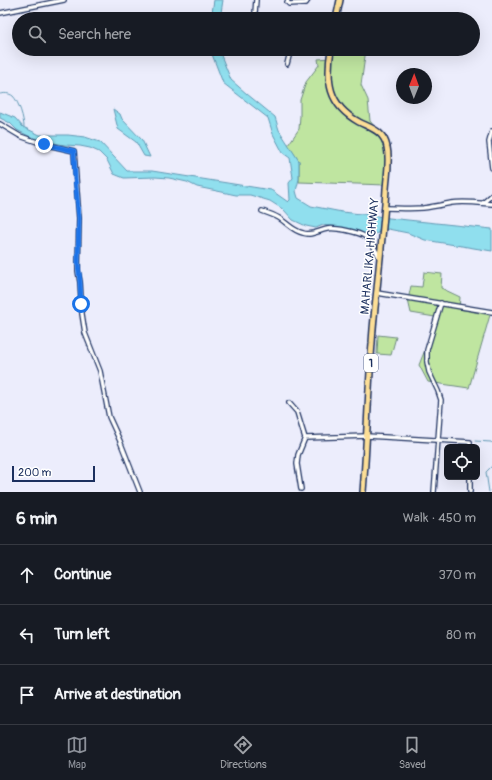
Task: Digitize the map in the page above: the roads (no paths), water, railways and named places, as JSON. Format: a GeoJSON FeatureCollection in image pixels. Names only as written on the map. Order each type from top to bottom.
{"type":"FeatureCollection","features":[{"type":"Feature","properties":{"kind":"highway"},"geometry":{"type":"LineString","coordinates":[[337,12],[340,0]]}},
{"type":"Feature","properties":{"kind":"highway","name":"MAHARLIKA HIGHWAY"},"geometry":{"type":"LineString","coordinates":[[330,56],[328,74],[332,93],[337,103],[345,112],[357,121],[378,131],[386,142],[388,158],[385,208],[372,342],[363,492]]}},
{"type":"Feature","properties":{"kind":"street"},"geometry":{"type":"LineString","coordinates":[[0,12],[64,0]]}},
{"type":"Feature","properties":{"kind":"street"},"geometry":{"type":"LineString","coordinates":[[255,12],[256,0]]}},
{"type":"Feature","properties":{"kind":"street"},"geometry":{"type":"LineString","coordinates":[[288,0],[287,2],[289,4],[297,2],[306,4],[308,0]]}},
{"type":"Feature","properties":{"kind":"street"},"geometry":{"type":"LineString","coordinates":[[287,64],[289,56]]}},
{"type":"Feature","properties":{"kind":"street"},"geometry":{"type":"LineString","coordinates":[[0,124],[20,136],[44,144],[74,151],[79,218],[78,271],[85,333],[100,371],[109,417],[140,492]]}},
{"type":"Feature","properties":{"kind":"street"},"geometry":{"type":"LineString","coordinates":[[492,131],[489,142],[492,168]]}},
{"type":"Feature","properties":{"kind":"street"},"geometry":{"type":"LineString","coordinates":[[483,203],[492,195]]}},
{"type":"Feature","properties":{"kind":"street"},"geometry":{"type":"LineString","coordinates":[[385,208],[422,208],[452,203],[478,202],[492,204]]}},
{"type":"Feature","properties":{"kind":"street"},"geometry":{"type":"LineString","coordinates":[[262,211],[279,218],[293,229],[301,233],[313,234],[334,228],[362,234],[371,243],[380,258]]}},
{"type":"Feature","properties":{"kind":"street"},"geometry":{"type":"LineString","coordinates":[[376,293],[492,312]]}},
{"type":"Feature","properties":{"kind":"street"},"geometry":{"type":"LineString","coordinates":[[434,492],[441,400],[429,372],[427,350],[441,303]]}},
{"type":"Feature","properties":{"kind":"street"},"geometry":{"type":"LineString","coordinates":[[289,403],[297,412],[305,438],[298,455],[297,464],[301,489]]}},
{"type":"Feature","properties":{"kind":"street"},"geometry":{"type":"LineString","coordinates":[[305,438],[367,436],[470,442],[470,444]]}},
{"type":"Feature","properties":{"kind":"street"},"geometry":{"type":"LineString","coordinates":[[470,480],[470,492]]}},
{"type":"Feature","properties":{"kind":"water"},"geometry":{"type":"Polygon","coordinates":[[[214,0],[223,0],[221,12],[212,12],[214,0]]]}},
{"type":"Feature","properties":{"kind":"water"},"geometry":{"type":"Polygon","coordinates":[[[213,56],[221,56],[231,80],[275,117],[279,130],[299,161],[299,179],[296,191],[298,198],[311,206],[342,212],[492,229],[492,251],[425,240],[408,233],[388,229],[375,234],[365,234],[323,225],[316,228],[306,226],[293,220],[284,210],[270,201],[250,195],[236,195],[197,187],[187,182],[169,178],[124,178],[114,174],[107,160],[99,152],[80,146],[38,141],[17,130],[10,123],[0,118],[0,112],[15,118],[23,127],[40,135],[68,135],[85,137],[100,142],[127,171],[152,171],[271,190],[288,202],[290,200],[289,183],[293,178],[290,158],[283,153],[273,134],[268,118],[223,83],[213,56]]]}},
{"type":"Feature","properties":{"kind":"water"},"geometry":{"type":"Polygon","coordinates":[[[113,109],[120,114],[122,119],[142,140],[150,157],[144,156],[136,142],[118,129],[113,109]]]}},
{"type":"Feature","properties":{"kind":"waterway"},"geometry":{"type":"LineString","coordinates":[[0,94],[5,93],[13,96],[21,111],[24,127]]}},
{"type":"Feature","properties":{"kind":"waterway"},"geometry":{"type":"LineString","coordinates":[[475,441],[492,443]]}},
{"type":"Feature","properties":{"kind":"waterway"},"geometry":{"type":"LineString","coordinates":[[489,492],[486,472],[492,466]]}}]}
